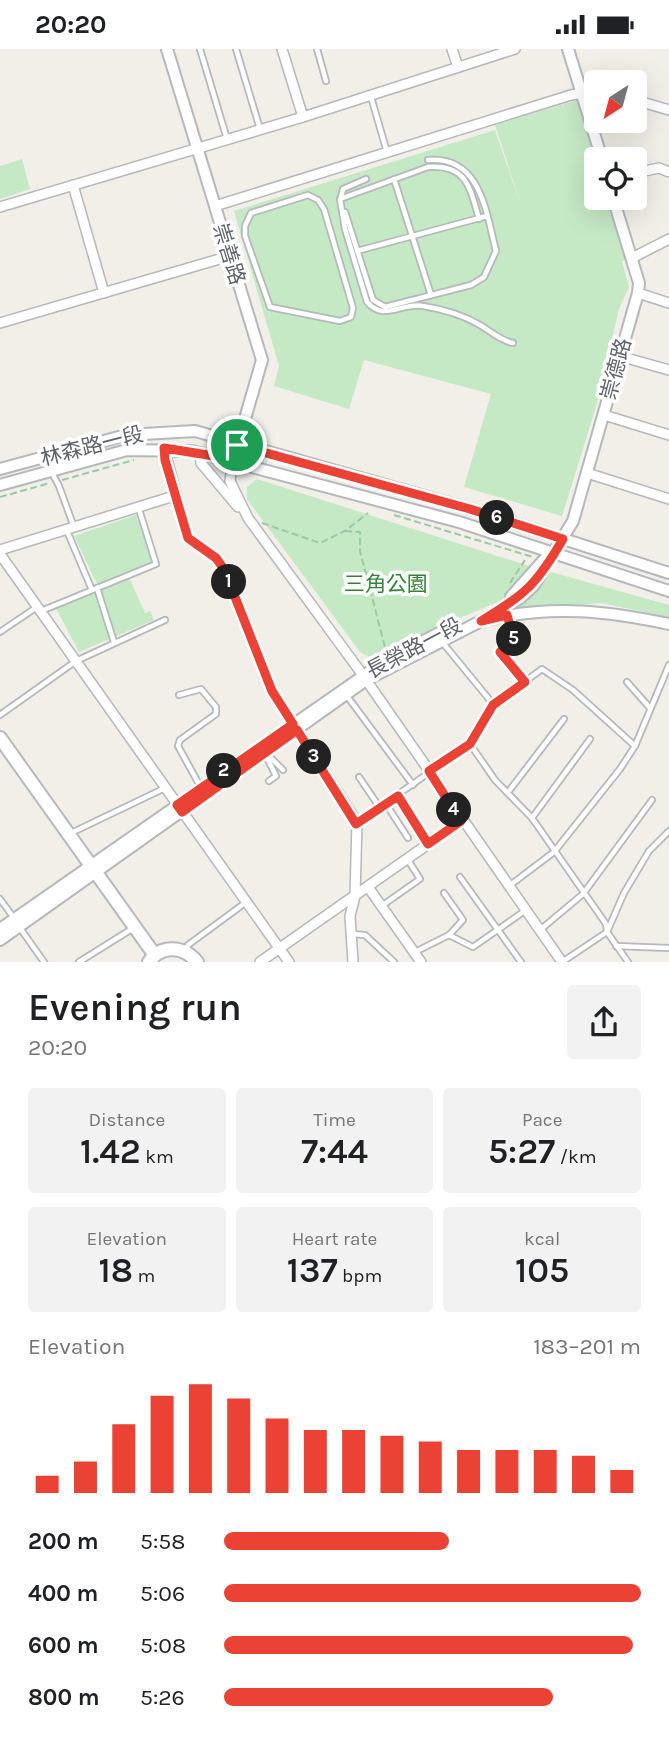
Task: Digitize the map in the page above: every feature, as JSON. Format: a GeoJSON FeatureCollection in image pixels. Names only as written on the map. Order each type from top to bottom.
{"type":"FeatureCollection","features":[{"type":"Feature","properties":{"kind":"main road"},"geometry":{"type":"LineString","coordinates":[[0,738],[135,927],[152,958],[171,949],[186,951],[197,962]]}},
{"type":"Feature","properties":{"kind":"street","name":"崇善路"},"geometry":{"type":"LineString","coordinates":[[167,49],[262,360],[233,459]]}},
{"type":"Feature","properties":{"kind":"street"},"geometry":{"type":"LineString","coordinates":[[282,49],[303,117]]}},
{"type":"Feature","properties":{"kind":"street"},"geometry":{"type":"LineString","coordinates":[[452,49],[458,67]]}},
{"type":"Feature","properties":{"kind":"street"},"geometry":{"type":"LineString","coordinates":[[0,207],[303,117],[515,49]]}},
{"type":"Feature","properties":{"kind":"street"},"geometry":{"type":"LineString","coordinates":[[568,49],[598,147]]}},
{"type":"Feature","properties":{"kind":"street"},"geometry":{"type":"LineString","coordinates":[[215,206],[582,92]]}},
{"type":"Feature","properties":{"kind":"street"},"geometry":{"type":"LineString","coordinates":[[648,104],[669,110]]}},
{"type":"Feature","properties":{"kind":"street"},"geometry":{"type":"LineString","coordinates":[[647,171],[659,169],[669,172]]}},
{"type":"Feature","properties":{"kind":"street"},"geometry":{"type":"LineString","coordinates":[[74,185],[104,293]]}},
{"type":"Feature","properties":{"kind":"street","name":"崇德路"},"geometry":{"type":"LineString","coordinates":[[563,539],[573,521],[638,293],[639,283],[617,210]]}},
{"type":"Feature","properties":{"kind":"street"},"geometry":{"type":"LineString","coordinates":[[632,258],[669,239]]}},
{"type":"Feature","properties":{"kind":"street"},"geometry":{"type":"LineString","coordinates":[[0,323],[230,256]]}},
{"type":"Feature","properties":{"kind":"street"},"geometry":{"type":"LineString","coordinates":[[638,293],[669,303]]}},
{"type":"Feature","properties":{"kind":"street"},"geometry":{"type":"LineString","coordinates":[[619,356],[669,370]]}},
{"type":"Feature","properties":{"kind":"street"},"geometry":{"type":"LineString","coordinates":[[604,415],[669,435]]}},
{"type":"Feature","properties":{"kind":"street","name":"林森路一段"},"geometry":{"type":"LineString","coordinates":[[0,469],[126,435],[158,431],[195,431],[470,509],[669,573]]}},
{"type":"Feature","properties":{"kind":"street"},"geometry":{"type":"LineString","coordinates":[[164,448],[174,496],[188,538],[216,558],[224,569],[272,691],[356,824],[355,896],[350,916],[353,962]]}},
{"type":"Feature","properties":{"kind":"street","name":"林森路一段"},"geometry":{"type":"LineString","coordinates":[[0,485],[54,476],[127,450],[164,448],[200,452],[459,522],[669,591]]}},
{"type":"Feature","properties":{"kind":"street"},"geometry":{"type":"LineString","coordinates":[[200,452],[201,463],[248,518],[364,677],[461,821],[562,962]]}},
{"type":"Feature","properties":{"kind":"street"},"geometry":{"type":"LineString","coordinates":[[233,459],[230,481],[248,518]]}},
{"type":"Feature","properties":{"kind":"street"},"geometry":{"type":"LineString","coordinates":[[587,473],[669,499]]}},
{"type":"Feature","properties":{"kind":"street"},"geometry":{"type":"LineString","coordinates":[[174,496],[138,505],[0,552],[289,962]]}},
{"type":"Feature","properties":{"kind":"street","name":"長榮路一段"},"geometry":{"type":"LineString","coordinates":[[17,923],[179,809],[265,753],[295,727],[364,677],[434,635],[508,600],[563,539]]}},
{"type":"Feature","properties":{"kind":"street","name":"長榮路一段"},"geometry":{"type":"LineString","coordinates":[[179,809],[201,787],[347,695],[364,677],[481,621],[520,598],[534,585],[552,553]]}},
{"type":"Feature","properties":{"kind":"street"},"geometry":{"type":"LineString","coordinates":[[481,621],[507,615],[600,610],[669,624]]}},
{"type":"Feature","properties":{"kind":"street"},"geometry":{"type":"LineString","coordinates":[[260,962],[461,821]]}},
{"type":"Feature","properties":{"kind":"street"},"geometry":{"type":"LineString","coordinates":[[368,887],[421,962]]}},
{"type":"Feature","properties":{"kind":"street"},"geometry":{"type":"LineString","coordinates":[[0,929],[17,923]]}},
{"type":"Feature","properties":{"kind":"street"},"geometry":{"type":"LineString","coordinates":[[0,940],[17,923]]}},
{"type":"Feature","properties":{"kind":"lane"},"geometry":{"type":"LineString","coordinates":[[200,49],[227,140]]}},
{"type":"Feature","properties":{"kind":"lane"},"geometry":{"type":"LineString","coordinates":[[236,49],[260,129]]}},
{"type":"Feature","properties":{"kind":"lane"},"geometry":{"type":"LineString","coordinates":[[317,49],[326,81]]}},
{"type":"Feature","properties":{"kind":"lane"},"geometry":{"type":"LineString","coordinates":[[370,96],[387,152]]}},
{"type":"Feature","properties":{"kind":"lane"},"geometry":{"type":"LineString","coordinates":[[340,198],[373,300],[379,304],[385,307],[471,285],[484,277],[496,251],[476,181],[467,170],[449,160],[428,160]]}},
{"type":"Feature","properties":{"kind":"lane"},"geometry":{"type":"LineString","coordinates":[[340,198],[428,167],[452,169],[469,187],[479,219]]}},
{"type":"Feature","properties":{"kind":"lane"},"geometry":{"type":"LineString","coordinates":[[366,179],[343,189],[340,198],[345,229],[367,302],[373,309],[384,313],[418,305],[428,307],[466,318],[497,338],[513,343]]}},
{"type":"Feature","properties":{"kind":"lane"},"geometry":{"type":"LineString","coordinates":[[394,179],[431,295]]}},
{"type":"Feature","properties":{"kind":"lane"},"geometry":{"type":"LineString","coordinates":[[308,195],[318,200],[324,209],[349,294],[353,308],[351,317],[340,321],[270,307],[245,236],[245,226],[251,213],[308,195]]}},
{"type":"Feature","properties":{"kind":"lane"},"geometry":{"type":"LineString","coordinates":[[357,251],[487,216]]}},
{"type":"Feature","properties":{"kind":"lane"},"geometry":{"type":"LineString","coordinates":[[44,457],[54,476],[70,529],[114,642]]}},
{"type":"Feature","properties":{"kind":"lane"},"geometry":{"type":"LineString","coordinates":[[0,632],[39,609],[156,564],[138,505]]}},
{"type":"Feature","properties":{"kind":"lane"},"geometry":{"type":"LineString","coordinates":[[507,615],[515,642],[500,652],[525,682]]}},
{"type":"Feature","properties":{"kind":"lane"},"geometry":{"type":"LineString","coordinates":[[0,715],[76,661],[165,620]]}},
{"type":"Feature","properties":{"kind":"lane"},"geometry":{"type":"LineString","coordinates":[[440,640],[493,705]]}},
{"type":"Feature","properties":{"kind":"lane"},"geometry":{"type":"LineString","coordinates":[[509,886],[554,852],[635,746],[669,665]]}},
{"type":"Feature","properties":{"kind":"lane"},"geometry":{"type":"LineString","coordinates":[[356,824],[470,744],[493,705],[542,669],[573,690],[635,746]]}},
{"type":"Feature","properties":{"kind":"lane"},"geometry":{"type":"LineString","coordinates":[[626,682],[650,708]]}},
{"type":"Feature","properties":{"kind":"lane"},"geometry":{"type":"LineString","coordinates":[[179,695],[201,689],[216,707],[216,714],[180,740],[178,746],[201,787]]}},
{"type":"Feature","properties":{"kind":"lane"},"geometry":{"type":"LineString","coordinates":[[347,695],[413,785]]}},
{"type":"Feature","properties":{"kind":"lane"},"geometry":{"type":"LineString","coordinates":[[509,791],[565,719]]}},
{"type":"Feature","properties":{"kind":"lane"},"geometry":{"type":"LineString","coordinates":[[532,818],[590,739]]}},
{"type":"Feature","properties":{"kind":"lane"},"geometry":{"type":"LineString","coordinates":[[470,744],[495,780],[509,791],[532,818],[606,924],[607,932],[615,946],[628,962]]}},
{"type":"Feature","properties":{"kind":"lane"},"geometry":{"type":"LineString","coordinates":[[265,753],[283,769]]}},
{"type":"Feature","properties":{"kind":"lane"},"geometry":{"type":"LineString","coordinates":[[265,753],[276,776],[269,781]]}},
{"type":"Feature","properties":{"kind":"lane"},"geometry":{"type":"LineString","coordinates":[[359,777],[380,808]]}},
{"type":"Feature","properties":{"kind":"lane"},"geometry":{"type":"LineString","coordinates":[[68,835],[166,788]]}},
{"type":"Feature","properties":{"kind":"lane"},"geometry":{"type":"LineString","coordinates":[[398,796],[428,844]]}},
{"type":"Feature","properties":{"kind":"lane"},"geometry":{"type":"LineString","coordinates":[[540,930],[583,894],[652,800]]}},
{"type":"Feature","properties":{"kind":"lane"},"geometry":{"type":"LineString","coordinates":[[386,804],[408,838]]}},
{"type":"Feature","properties":{"kind":"lane"},"geometry":{"type":"LineString","coordinates":[[562,962],[607,932],[624,893],[649,851],[669,831]]}},
{"type":"Feature","properties":{"kind":"lane"},"geometry":{"type":"LineString","coordinates":[[382,905],[420,879],[407,859]]}},
{"type":"Feature","properties":{"kind":"lane"},"geometry":{"type":"LineString","coordinates":[[460,877],[521,962]]}},
{"type":"Feature","properties":{"kind":"lane"},"geometry":{"type":"LineString","coordinates":[[415,952],[449,935],[463,921],[444,893]]}},
{"type":"Feature","properties":{"kind":"lane"},"geometry":{"type":"LineString","coordinates":[[0,899],[44,962]]}},
{"type":"Feature","properties":{"kind":"lane"},"geometry":{"type":"LineString","coordinates":[[186,951],[188,945],[246,902]]}},
{"type":"Feature","properties":{"kind":"lane"},"geometry":{"type":"LineString","coordinates":[[449,935],[473,947],[526,910]]}},
{"type":"Feature","properties":{"kind":"lane"},"geometry":{"type":"LineString","coordinates":[[0,923],[17,923]]}},
{"type":"Feature","properties":{"kind":"lane"},"geometry":{"type":"LineString","coordinates":[[79,962],[135,927]]}},
{"type":"Feature","properties":{"kind":"lane"},"geometry":{"type":"LineString","coordinates":[[353,934],[365,935],[394,962]]}},
{"type":"Feature","properties":{"kind":"lane"},"geometry":{"type":"LineString","coordinates":[[615,946],[669,948]]}},
{"type":"Feature","properties":{"kind":"path"},"geometry":{"type":"LineString","coordinates":[[0,497],[54,476],[146,458]]}},
{"type":"Feature","properties":{"kind":"path"},"geometry":{"type":"LineString","coordinates":[[261,522],[314,543],[330,540],[368,513]]}},
{"type":"Feature","properties":{"kind":"path"},"geometry":{"type":"LineString","coordinates":[[345,531],[360,532],[360,551],[387,655]]}},
{"type":"Feature","properties":{"kind":"path"},"geometry":{"type":"LineString","coordinates":[[507,588],[525,560]]}},
{"type":"Feature","properties":{"kind":"green space"},"geometry":{"type":"Polygon","coordinates":[[[577,100],[584,122],[584,133],[588,133],[592,147],[584,147],[584,210],[612,210],[628,259],[622,261],[629,287],[619,309],[596,407],[562,516],[464,487],[491,394],[364,360],[349,409],[274,386],[279,366],[234,211],[495,130],[523,211],[495,125],[577,100]]]}},
{"type":"Feature","properties":{"kind":"green space"},"geometry":{"type":"Polygon","coordinates":[[[22,159],[30,189],[0,199],[0,166],[22,159]]]}},
{"type":"Feature","properties":{"kind":"green space","name":"三角公園"},"geometry":{"type":"Polygon","coordinates":[[[257,479],[532,567],[507,598],[434,629],[375,661],[360,652],[247,499],[247,487],[257,479]]]}},
{"type":"Feature","properties":{"kind":"green space"},"geometry":{"type":"Polygon","coordinates":[[[136,515],[153,562],[127,573],[145,613],[150,611],[154,620],[79,652],[56,608],[100,590],[74,536],[136,515]]]}},
{"type":"Feature","properties":{"kind":"green space"},"geometry":{"type":"Polygon","coordinates":[[[551,572],[669,605],[669,617],[601,603],[518,610],[513,607],[529,597],[551,572]]]}},
{"type":"Feature","properties":{"kind":"route"},"geometry":{"type":"LineString","coordinates":[[237,445],[470,509],[563,539],[534,585],[520,598],[481,621],[507,615],[515,642],[500,652],[525,682],[493,705],[470,744],[429,771],[461,821],[428,844],[398,796],[356,824],[297,730],[182,812],[177,805],[293,724],[272,691],[224,569],[216,558],[188,538],[165,460],[164,448],[233,459],[237,445]]}}]}
